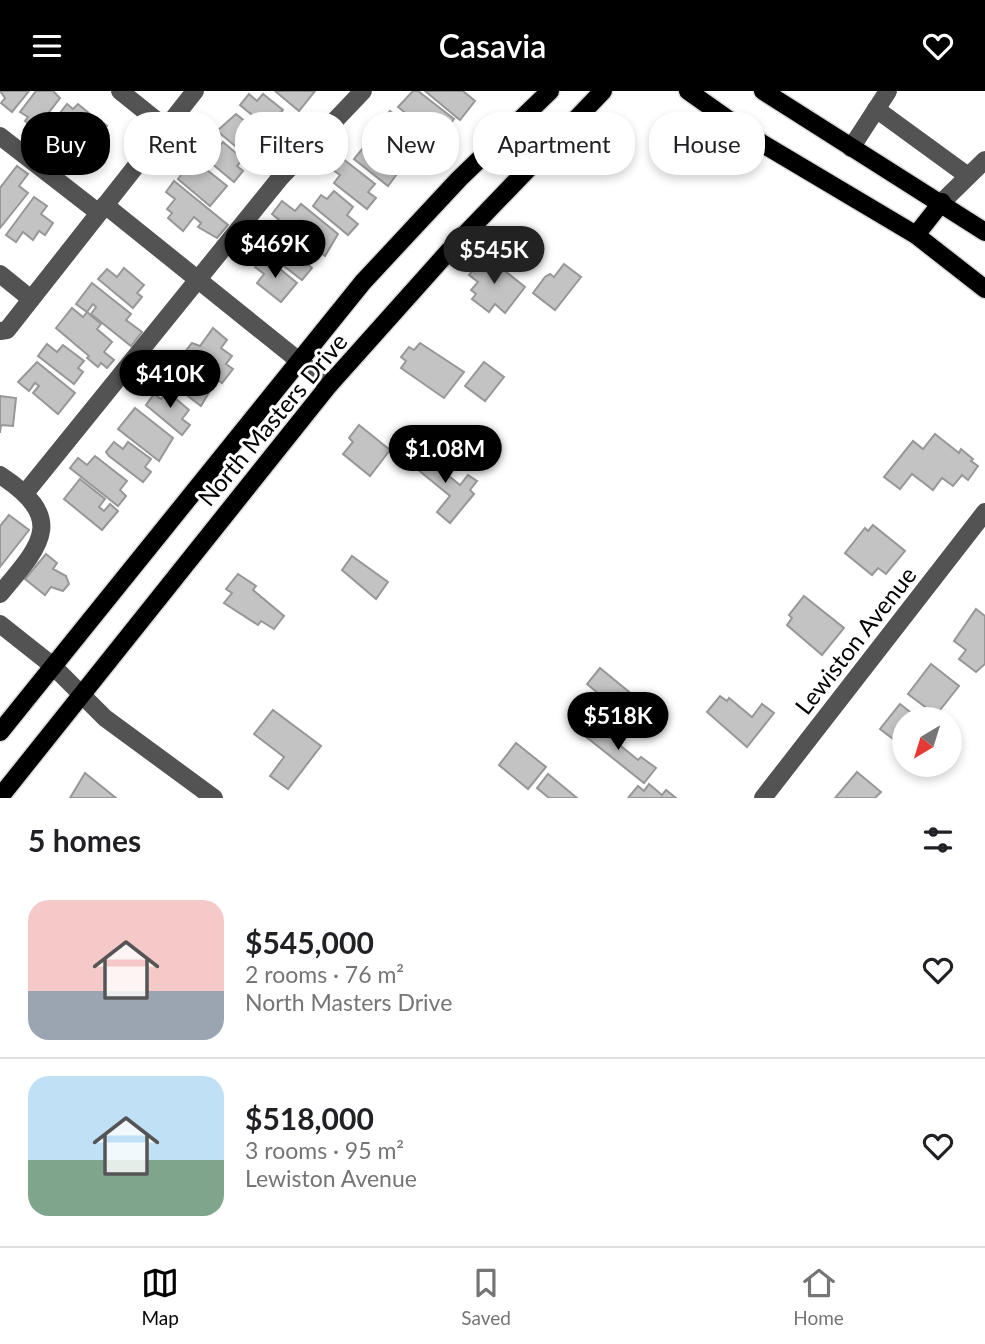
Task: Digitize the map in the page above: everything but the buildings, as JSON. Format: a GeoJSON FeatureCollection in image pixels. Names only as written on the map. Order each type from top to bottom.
{"type":"FeatureCollection","features":[{"type":"Feature","properties":{"kind":"main road","name":"North Masters Drive"},"geometry":{"type":"LineString","coordinates":[[0,732],[298,359],[389,254],[459,179],[550,91]]}},
{"type":"Feature","properties":{"kind":"main road","name":"North Masters Drive"},"geometry":{"type":"LineString","coordinates":[[0,797],[329,385],[448,252],[603,91]]}},
{"type":"Feature","properties":{"kind":"main road"},"geometry":{"type":"LineString","coordinates":[[688,91],[763,144],[916,235],[985,289]]}},
{"type":"Feature","properties":{"kind":"main road"},"geometry":{"type":"LineString","coordinates":[[763,91],[942,202],[985,232]]}},
{"type":"Feature","properties":{"kind":"main road"},"geometry":{"type":"LineString","coordinates":[[916,235],[942,202]]}},
{"type":"Feature","properties":{"kind":"street"},"geometry":{"type":"LineString","coordinates":[[120,91],[146,112]]}},
{"type":"Feature","properties":{"kind":"street"},"geometry":{"type":"LineString","coordinates":[[179,112],[195,91]]}},
{"type":"Feature","properties":{"kind":"street"},"geometry":{"type":"LineString","coordinates":[[26,492],[280,178],[363,91]]}},
{"type":"Feature","properties":{"kind":"street"},"geometry":{"type":"LineString","coordinates":[[851,148],[888,91]]}},
{"type":"Feature","properties":{"kind":"street"},"geometry":{"type":"LineString","coordinates":[[876,109],[968,176]]}},
{"type":"Feature","properties":{"kind":"street"},"geometry":{"type":"LineString","coordinates":[[0,136],[196,279],[329,385]]}},
{"type":"Feature","properties":{"kind":"street"},"geometry":{"type":"LineString","coordinates":[[942,202],[985,160]]}},
{"type":"Feature","properties":{"kind":"street"},"geometry":{"type":"LineString","coordinates":[[0,331],[7,330],[129,175]]}},
{"type":"Feature","properties":{"kind":"street"},"geometry":{"type":"LineString","coordinates":[[0,274],[31,299]]}},
{"type":"Feature","properties":{"kind":"street"},"geometry":{"type":"LineString","coordinates":[[0,475],[26,492],[41,520],[38,548],[0,594]]}},
{"type":"Feature","properties":{"kind":"street","name":"Lewiston Avenue"},"geometry":{"type":"LineString","coordinates":[[763,798],[985,512]]}},
{"type":"Feature","properties":{"kind":"street"},"geometry":{"type":"LineString","coordinates":[[0,624],[53,666],[80,696],[105,718],[214,798]]}}]}
